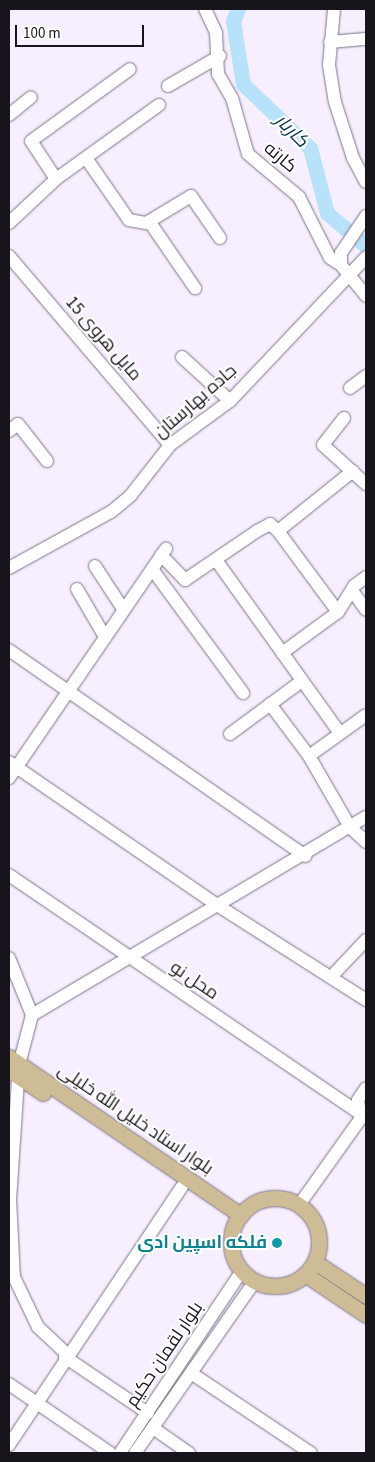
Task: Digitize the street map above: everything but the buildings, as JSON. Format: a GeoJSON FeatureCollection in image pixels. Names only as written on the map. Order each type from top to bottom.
{"type":"FeatureCollection","features":[{"type":"Feature","properties":{"kind":"main road","name":"بلوار استاد خلیل الله خلیلی"},"geometry":{"type":"LineString","coordinates":[[14,1067],[182,1187],[238,1218]]}},
{"type":"Feature","properties":{"kind":"main road","name":"بلوار استاد خلیل الله خلیلی"},"geometry":{"type":"LineString","coordinates":[[14,1067],[238,1218]]}},
{"type":"Feature","properties":{"kind":"main road"},"geometry":{"type":"LineString","coordinates":[[268,1199],[299,1205],[318,1231],[315,1262],[305,1274],[282,1286],[255,1281],[240,1273],[232,1247],[238,1218],[268,1199]]}},
{"type":"Feature","properties":{"kind":"main road"},"geometry":{"type":"LineString","coordinates":[[315,1262],[366,1296]]}},
{"type":"Feature","properties":{"kind":"main road"},"geometry":{"type":"LineString","coordinates":[[305,1274],[366,1315]]}},
{"type":"Feature","properties":{"kind":"street","name":"کارته"},"geometry":{"type":"LineString","coordinates":[[205,9],[220,56],[218,74],[232,98],[248,154],[299,197],[330,258],[341,259],[349,275],[366,296]]}},
{"type":"Feature","properties":{"kind":"street"},"geometry":{"type":"LineString","coordinates":[[334,9],[330,42],[335,102],[353,158],[366,182]]}},
{"type":"Feature","properties":{"kind":"street"},"geometry":{"type":"LineString","coordinates":[[330,42],[366,39]]}},
{"type":"Feature","properties":{"kind":"street"},"geometry":{"type":"LineString","coordinates":[[168,86],[220,56]]}},
{"type":"Feature","properties":{"kind":"street"},"geometry":{"type":"LineString","coordinates":[[56,179],[30,142],[130,70]]}},
{"type":"Feature","properties":{"kind":"street"},"geometry":{"type":"LineString","coordinates":[[9,115],[31,97]]}},
{"type":"Feature","properties":{"kind":"street"},"geometry":{"type":"LineString","coordinates":[[9,223],[56,179],[159,105]]}},
{"type":"Feature","properties":{"kind":"street"},"geometry":{"type":"LineString","coordinates":[[86,158],[129,220],[148,222],[191,196],[220,238]]}},
{"type":"Feature","properties":{"kind":"street"},"geometry":{"type":"LineString","coordinates":[[341,259],[363,221]]}},
{"type":"Feature","properties":{"kind":"street"},"geometry":{"type":"LineString","coordinates":[[148,222],[195,288]]}},
{"type":"Feature","properties":{"kind":"street","name":"مایل هروی 15"},"geometry":{"type":"LineString","coordinates":[[9,256],[170,445]]}},
{"type":"Feature","properties":{"kind":"street","name":"جاده بهارستان"},"geometry":{"type":"LineString","coordinates":[[9,568],[111,512],[131,495],[170,445],[230,401],[364,259]]}},
{"type":"Feature","properties":{"kind":"street"},"geometry":{"type":"LineString","coordinates":[[182,357],[230,401]]}},
{"type":"Feature","properties":{"kind":"street"},"geometry":{"type":"LineString","coordinates":[[350,388],[366,376]]}},
{"type":"Feature","properties":{"kind":"street"},"geometry":{"type":"LineString","coordinates":[[344,418],[324,445],[366,484]]}},
{"type":"Feature","properties":{"kind":"street"},"geometry":{"type":"LineString","coordinates":[[9,431],[18,424],[47,461]]}},
{"type":"Feature","properties":{"kind":"street"},"geometry":{"type":"LineString","coordinates":[[278,531],[353,471]]}},
{"type":"Feature","properties":{"kind":"street"},"geometry":{"type":"LineString","coordinates":[[338,612],[278,531],[270,524],[185,580],[164,552],[11,769],[217,905],[366,1000]]}},
{"type":"Feature","properties":{"kind":"street"},"geometry":{"type":"LineString","coordinates":[[216,560],[340,734]]}},
{"type":"Feature","properties":{"kind":"street"},"geometry":{"type":"LineString","coordinates":[[95,566],[123,609]]}},
{"type":"Feature","properties":{"kind":"street"},"geometry":{"type":"LineString","coordinates":[[152,568],[243,693]]}},
{"type":"Feature","properties":{"kind":"street"},"geometry":{"type":"LineString","coordinates":[[282,653],[338,612],[352,592],[366,577]]}},
{"type":"Feature","properties":{"kind":"street"},"geometry":{"type":"LineString","coordinates":[[78,589],[105,637]]}},
{"type":"Feature","properties":{"kind":"street"},"geometry":{"type":"LineString","coordinates":[[352,592],[366,610]]}},
{"type":"Feature","properties":{"kind":"street"},"geometry":{"type":"LineString","coordinates":[[9,650],[305,856]]}},
{"type":"Feature","properties":{"kind":"street"},"geometry":{"type":"LineString","coordinates":[[230,734],[302,681]]}},
{"type":"Feature","properties":{"kind":"street"},"geometry":{"type":"LineString","coordinates":[[270,704],[309,756],[350,827],[366,842]]}},
{"type":"Feature","properties":{"kind":"street"},"geometry":{"type":"LineString","coordinates":[[309,756],[366,715]]}},
{"type":"Feature","properties":{"kind":"street"},"geometry":{"type":"LineString","coordinates":[[148,1412],[66,1356],[38,1327],[14,1277],[10,1199],[14,1067],[32,1015],[126,957],[305,856],[366,817]]}},
{"type":"Feature","properties":{"kind":"street","name":"محل نو"},"geometry":{"type":"LineString","coordinates":[[9,876],[126,957],[364,1114]]}},
{"type":"Feature","properties":{"kind":"street"},"geometry":{"type":"LineString","coordinates":[[331,977],[366,940]]}},
{"type":"Feature","properties":{"kind":"street"},"geometry":{"type":"LineString","coordinates":[[9,958],[32,1015]]}},
{"type":"Feature","properties":{"kind":"street"},"geometry":{"type":"LineString","coordinates":[[299,1205],[364,1114],[358,1100],[366,1088]]}},
{"type":"Feature","properties":{"kind":"street"},"geometry":{"type":"LineString","coordinates":[[9,1445],[34,1403],[182,1187]]}},
{"type":"Feature","properties":{"kind":"street","name":"بلوار لقمان حکیم"},"geometry":{"type":"LineString","coordinates":[[120,1453],[240,1273]]}},
{"type":"Feature","properties":{"kind":"street","name":"بلوار لقمان حکیم"},"geometry":{"type":"LineString","coordinates":[[135,1453],[255,1281]]}},
{"type":"Feature","properties":{"kind":"street"},"geometry":{"type":"LineString","coordinates":[[191,1373],[311,1453]]}},
{"type":"Feature","properties":{"kind":"street"},"geometry":{"type":"LineString","coordinates":[[9,1384],[34,1403],[110,1453]]}},
{"type":"Feature","properties":{"kind":"street"},"geometry":{"type":"LineString","coordinates":[[153,1428],[189,1453]]}},
{"type":"Feature","properties":{"kind":"waterway","name":"کاربار"},"geometry":{"type":"LineString","coordinates":[[238,9],[233,21],[243,84],[310,148],[327,213],[366,246]]}},
{"type":"Feature","properties":{"kind":"place","name":"فلکه اسپین ادی"},"geometry":{"type":"Point","coordinates":[277,1243]}}]}
